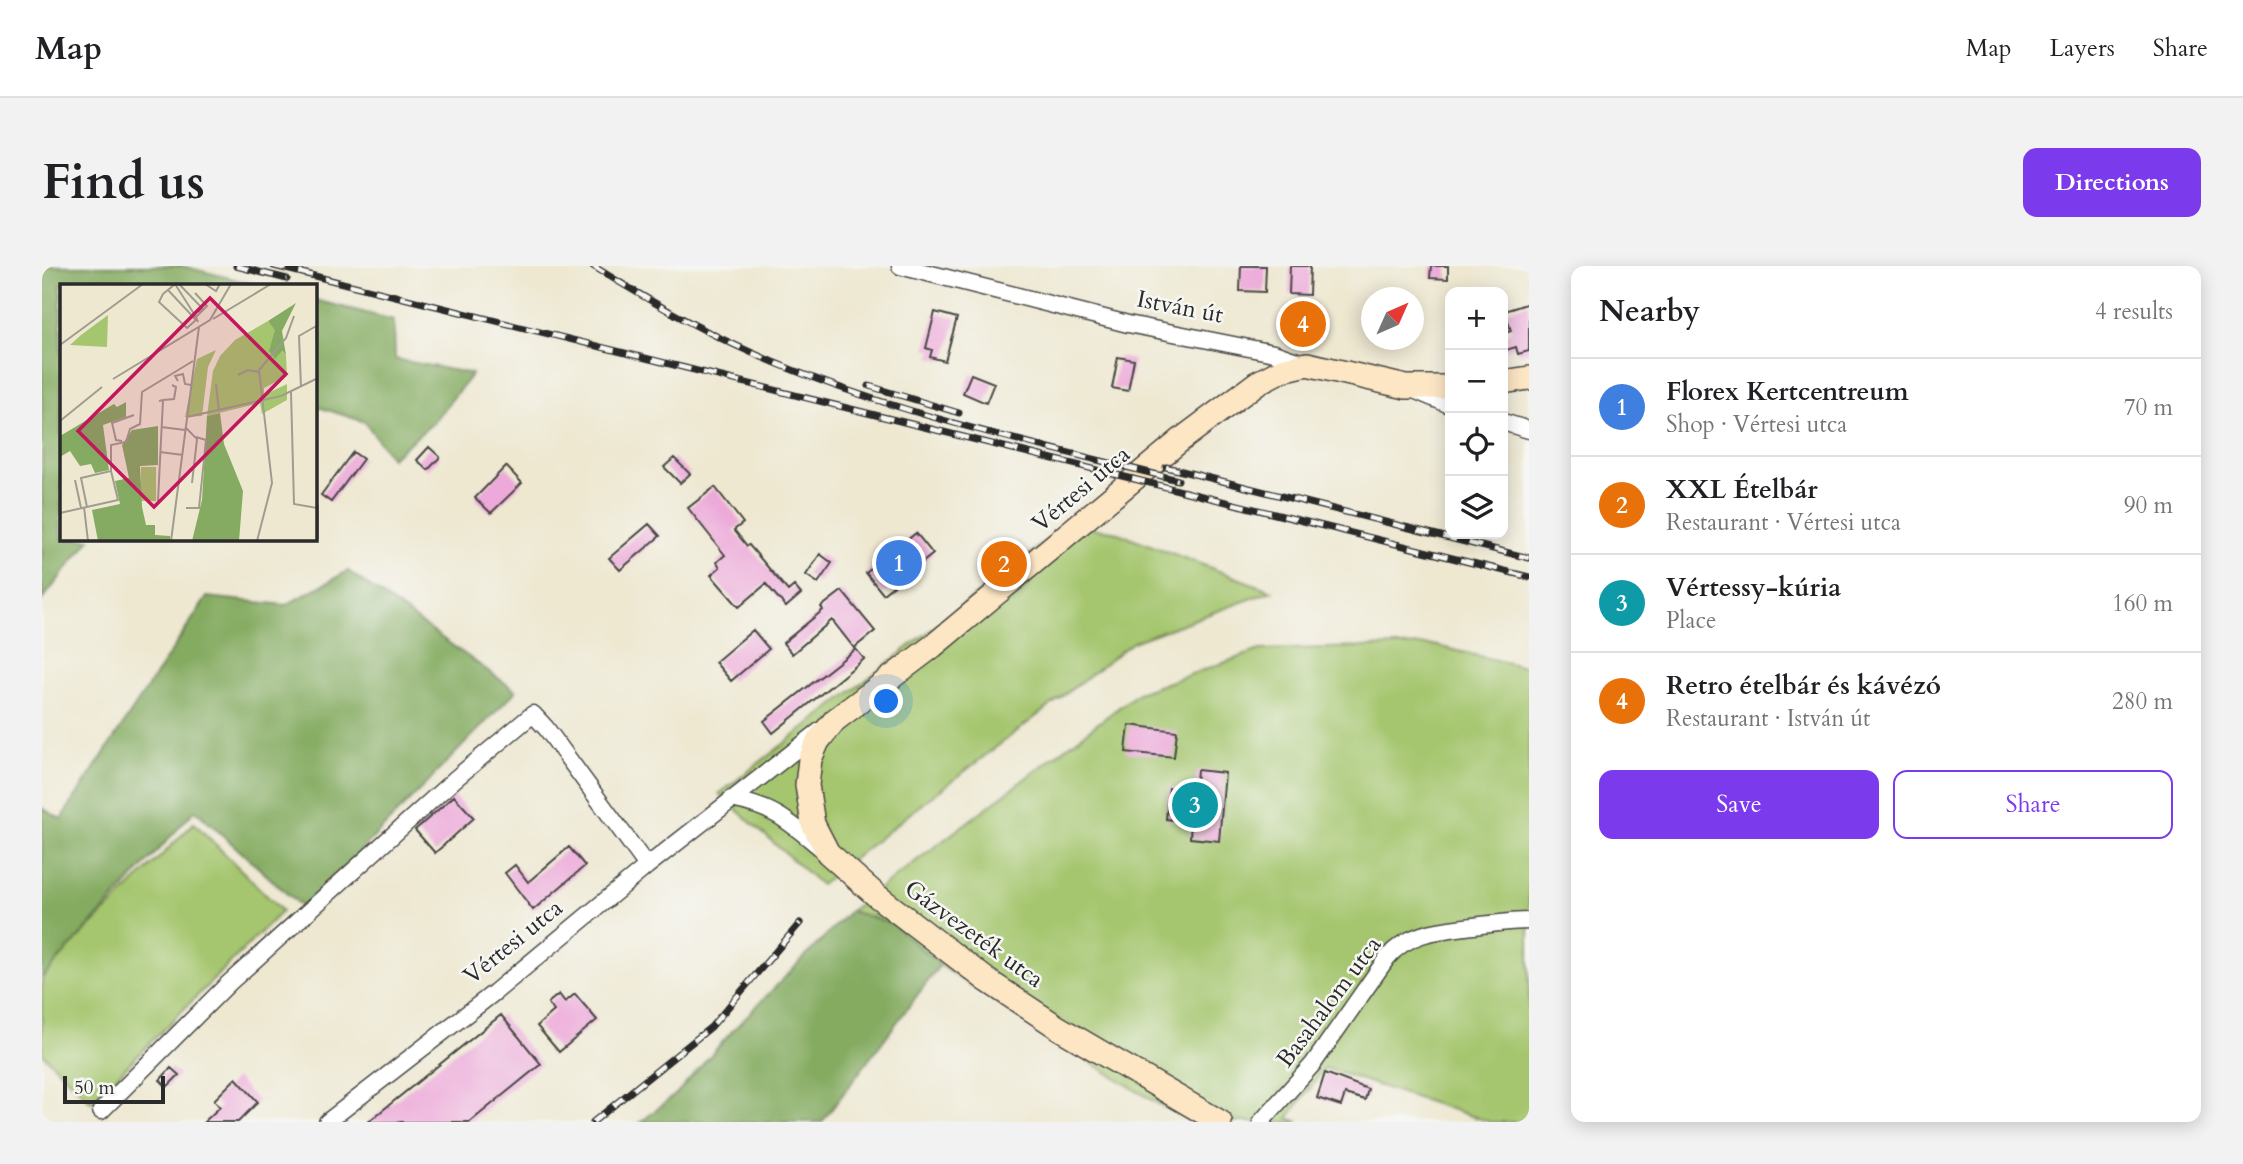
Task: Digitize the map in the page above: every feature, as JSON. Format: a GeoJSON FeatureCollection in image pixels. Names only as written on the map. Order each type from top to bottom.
{"type":"FeatureCollection","features":[{"type":"Feature","properties":{"kind":"street","name":"István út"},"geometry":{"type":"LineString","coordinates":[[901,266],[1128,324],[1274,353],[1307,364],[1406,387],[1445,387]]}},
{"type":"Feature","properties":{"kind":"street","name":"Vértesi utca"},"geometry":{"type":"LineString","coordinates":[[327,1122],[495,992],[731,799],[933,646],[1207,419],[1269,376],[1307,364]]}},
{"type":"Feature","properties":{"kind":"street"},"geometry":{"type":"LineString","coordinates":[[1508,382],[1529,379]]}},
{"type":"Feature","properties":{"kind":"street"},"geometry":{"type":"LineString","coordinates":[[1406,387],[1445,403]]}},
{"type":"Feature","properties":{"kind":"street"},"geometry":{"type":"LineString","coordinates":[[1508,424],[1529,430]]}},
{"type":"Feature","properties":{"kind":"street"},"geometry":{"type":"LineString","coordinates":[[101,1111],[229,983],[455,779],[533,714],[646,866]]}},
{"type":"Feature","properties":{"kind":"street","name":"Gázvezeték utca"},"geometry":{"type":"LineString","coordinates":[[835,720],[818,741],[810,759],[807,785],[813,824],[828,853],[877,896],[988,981],[1059,1028],[1220,1122]]}},
{"type":"Feature","properties":{"kind":"street"},"geometry":{"type":"LineString","coordinates":[[731,799],[760,805],[786,818],[828,853]]}},
{"type":"Feature","properties":{"kind":"street","name":"Basahalom utca"},"geometry":{"type":"LineString","coordinates":[[1261,1122],[1313,1064],[1387,958],[1398,947],[1430,932],[1448,928],[1529,921]]}},
{"type":"Feature","properties":{"kind":"green space"},"geometry":{"type":"Polygon","coordinates":[[[42,266],[182,266],[254,284],[60,284],[60,541],[88,541],[42,600],[42,266]]]}},
{"type":"Feature","properties":{"kind":"green space"},"geometry":{"type":"Polygon","coordinates":[[[317,301],[394,320],[395,359],[472,374],[433,423],[391,458],[365,422],[317,407],[317,301]]]}},
{"type":"Feature","properties":{"kind":"green space"},"geometry":{"type":"Polygon","coordinates":[[[1066,525],[1113,531],[1272,591],[1133,642],[821,885],[719,794],[1066,525]]]}},
{"type":"Feature","properties":{"kind":"green space"},"geometry":{"type":"Polygon","coordinates":[[[348,571],[516,691],[304,909],[195,810],[42,978],[42,808],[61,819],[207,597],[286,605],[348,571]]]}},
{"type":"Feature","properties":{"kind":"green space"},"geometry":{"type":"Polygon","coordinates":[[[1433,645],[1529,668],[1529,1122],[1490,1122],[1325,1068],[1288,1118],[1299,1122],[1194,1122],[1158,1104],[1035,1028],[940,965],[891,923],[850,911],[1138,693],[1260,650],[1433,645]]]}},
{"type":"Feature","properties":{"kind":"green space"},"geometry":{"type":"Polygon","coordinates":[[[194,823],[282,911],[91,1102],[42,1053],[42,975],[194,823]]]}},
{"type":"Feature","properties":{"kind":"green space"},"geometry":{"type":"Polygon","coordinates":[[[850,911],[891,923],[940,965],[822,1122],[641,1122],[676,1094],[735,1028],[850,911]]]}},
{"type":"Feature","properties":{"kind":"building"},"geometry":{"type":"Polygon","coordinates":[[[1241,266],[1266,266],[1265,292],[1240,291],[1241,266]]]}},
{"type":"Feature","properties":{"kind":"building"},"geometry":{"type":"Polygon","coordinates":[[[1290,266],[1310,266],[1309,295],[1289,294],[1290,266]]]}},
{"type":"Feature","properties":{"kind":"building"},"geometry":{"type":"Polygon","coordinates":[[[1431,266],[1448,266],[1448,279],[1430,278],[1431,266]]]}},
{"type":"Feature","properties":{"kind":"building"},"geometry":{"type":"Polygon","coordinates":[[[1529,303],[1529,351],[1518,354],[1516,347],[1508,349],[1508,332],[1511,331],[1508,310],[1529,303]]]}},
{"type":"Feature","properties":{"kind":"building"},"geometry":{"type":"Polygon","coordinates":[[[935,312],[957,318],[945,361],[930,357],[932,350],[926,348],[935,312]]]}},
{"type":"Feature","properties":{"kind":"building"},"geometry":{"type":"Polygon","coordinates":[[[1289,316],[1317,316],[1317,333],[1289,333],[1289,316]]]}},
{"type":"Feature","properties":{"kind":"building"},"geometry":{"type":"Polygon","coordinates":[[[1118,357],[1134,360],[1128,391],[1112,388],[1118,357]]]}},
{"type":"Feature","properties":{"kind":"building"},"geometry":{"type":"Polygon","coordinates":[[[971,374],[994,383],[986,403],[963,393],[971,374]]]}},
{"type":"Feature","properties":{"kind":"building"},"geometry":{"type":"Polygon","coordinates":[[[429,447],[440,457],[428,470],[417,460],[429,447]]]}},
{"type":"Feature","properties":{"kind":"building"},"geometry":{"type":"Polygon","coordinates":[[[353,452],[363,459],[331,502],[321,495],[353,452]]]}},
{"type":"Feature","properties":{"kind":"building"},"geometry":{"type":"Polygon","coordinates":[[[674,458],[690,474],[680,483],[664,467],[674,458]]]}},
{"type":"Feature","properties":{"kind":"building"},"geometry":{"type":"Polygon","coordinates":[[[506,466],[522,483],[491,513],[475,498],[506,466]]]}},
{"type":"Feature","properties":{"kind":"building"},"geometry":{"type":"Polygon","coordinates":[[[715,487],[743,523],[734,530],[788,591],[794,586],[801,594],[786,607],[766,584],[739,607],[711,575],[720,567],[717,562],[725,555],[688,508],[715,487]]]}},
{"type":"Feature","properties":{"kind":"building"},"geometry":{"type":"Polygon","coordinates":[[[649,524],[660,536],[620,570],[609,558],[649,524]]]}},
{"type":"Feature","properties":{"kind":"building"},"geometry":{"type":"Polygon","coordinates":[[[916,533],[933,554],[883,594],[866,573],[916,533]]]}},
{"type":"Feature","properties":{"kind":"building"},"geometry":{"type":"Polygon","coordinates":[[[820,554],[832,563],[818,583],[806,575],[820,554]]]}},
{"type":"Feature","properties":{"kind":"building"},"geometry":{"type":"Polygon","coordinates":[[[842,591],[875,631],[854,648],[832,620],[792,654],[783,643],[842,591]]]}},
{"type":"Feature","properties":{"kind":"building"},"geometry":{"type":"Polygon","coordinates":[[[753,630],[769,649],[731,681],[715,662],[753,630]]]}},
{"type":"Feature","properties":{"kind":"building"},"geometry":{"type":"Polygon","coordinates":[[[856,649],[864,659],[773,733],[764,721],[856,649]]]}},
{"type":"Feature","properties":{"kind":"building"},"geometry":{"type":"Polygon","coordinates":[[[1129,725],[1177,731],[1174,757],[1126,752],[1129,725]]]}},
{"type":"Feature","properties":{"kind":"building"},"geometry":{"type":"Polygon","coordinates":[[[1197,770],[1225,773],[1219,841],[1190,838],[1191,822],[1166,819],[1169,788],[1195,791],[1197,770]]]}},
{"type":"Feature","properties":{"kind":"building"},"geometry":{"type":"Polygon","coordinates":[[[454,796],[474,818],[435,853],[415,830],[454,796]]]}},
{"type":"Feature","properties":{"kind":"building"},"geometry":{"type":"Polygon","coordinates":[[[569,847],[585,866],[533,910],[505,873],[515,865],[528,882],[569,847]]]}},
{"type":"Feature","properties":{"kind":"building"},"geometry":{"type":"Polygon","coordinates":[[[559,994],[565,1002],[575,994],[597,1020],[559,1052],[537,1026],[554,1011],[548,1003],[559,994]]]}},
{"type":"Feature","properties":{"kind":"building"},"geometry":{"type":"Polygon","coordinates":[[[501,1015],[541,1064],[470,1122],[368,1122],[501,1015]]]}},
{"type":"Feature","properties":{"kind":"building"},"geometry":{"type":"Polygon","coordinates":[[[171,1068],[179,1075],[167,1087],[160,1080],[171,1068]]]}},
{"type":"Feature","properties":{"kind":"building"},"geometry":{"type":"Polygon","coordinates":[[[1325,1073],[1368,1089],[1365,1100],[1345,1094],[1341,1106],[1317,1098],[1325,1073]]]}},
{"type":"Feature","properties":{"kind":"building"},"geometry":{"type":"Polygon","coordinates":[[[236,1078],[258,1102],[238,1122],[204,1122],[220,1107],[214,1100],[236,1078]]]}},
{"type":"Feature","properties":{"kind":"railway"},"geometry":{"type":"LineString","coordinates":[[236,266],[287,279]]}},
{"type":"Feature","properties":{"kind":"railway"},"geometry":{"type":"LineString","coordinates":[[274,266],[1529,577]]}},
{"type":"Feature","properties":{"kind":"railway"},"geometry":{"type":"LineString","coordinates":[[593,266],[718,337],[789,369],[843,389],[954,423],[1178,480]]}},
{"type":"Feature","properties":{"kind":"railway"},"geometry":{"type":"LineString","coordinates":[[869,386],[959,413]]}},
{"type":"Feature","properties":{"kind":"railway"},"geometry":{"type":"LineString","coordinates":[[1166,467],[1529,558]]}},
{"type":"Feature","properties":{"kind":"railway"},"geometry":{"type":"LineString","coordinates":[[593,1122],[711,1027],[800,923]]}},
{"type":"Feature","properties":{"kind":"place","name":"Retro ételbár és kávézó"},"geometry":{"type":"Point","coordinates":[1303,324]}},
{"type":"Feature","properties":{"kind":"place","name":"Florex Kertcentreum"},"geometry":{"type":"Point","coordinates":[899,563]}},
{"type":"Feature","properties":{"kind":"place","name":"XXL Ételbár"},"geometry":{"type":"Point","coordinates":[1004,564]}},
{"type":"Feature","properties":{"kind":"place","name":"Vértessy-kúria"},"geometry":{"type":"Point","coordinates":[1195,805]}}]}
